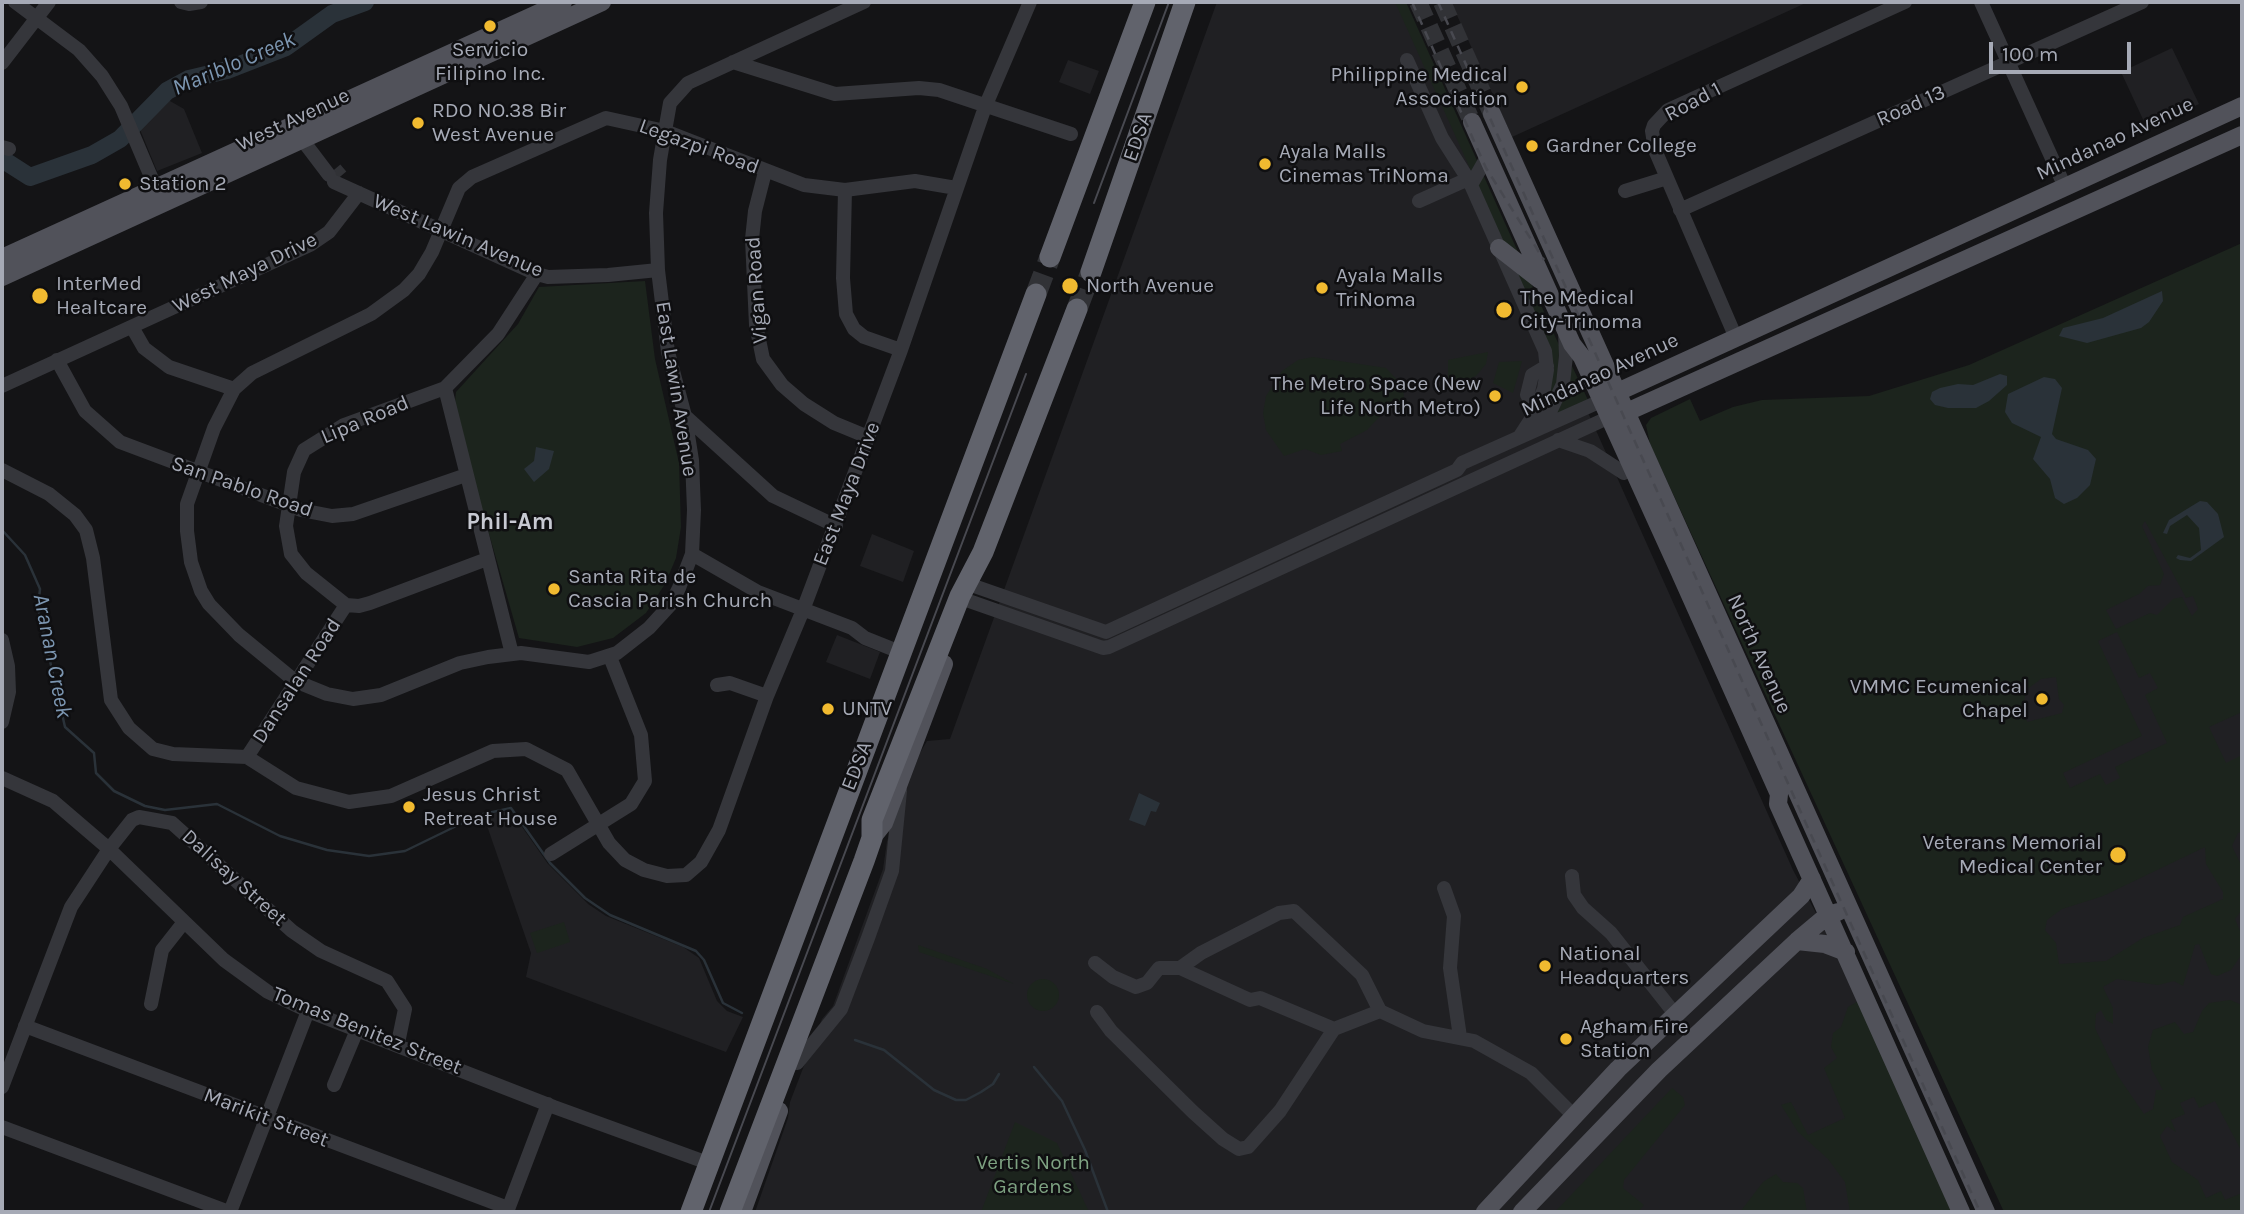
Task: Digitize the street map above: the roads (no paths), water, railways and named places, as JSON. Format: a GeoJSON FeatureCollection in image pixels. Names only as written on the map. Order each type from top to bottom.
{"type":"FeatureCollection","features":[{"type":"Feature","properties":{"kind":"highway","name":"EDSA"},"geometry":{"type":"LineString","coordinates":[[1050,257],[1144,2]]}},
{"type":"Feature","properties":{"kind":"highway","name":"EDSA"},"geometry":{"type":"LineString","coordinates":[[1091,272],[1185,2]]}},
{"type":"Feature","properties":{"kind":"highway","name":"EDSA"},"geometry":{"type":"LineString","coordinates":[[690,1208],[1036,294]]}},
{"type":"Feature","properties":{"kind":"highway","name":"EDSA"},"geometry":{"type":"LineString","coordinates":[[730,1212],[872,838],[872,820],[960,596],[983,552],[1077,309]]}},
{"type":"Feature","properties":{"kind":"main road","name":"West Avenue"},"geometry":{"type":"LineString","coordinates":[[2,258],[308,138],[564,2]]}},
{"type":"Feature","properties":{"kind":"main road","name":"West Avenue"},"geometry":{"type":"LineString","coordinates":[[2,277],[300,121],[421,76],[591,4]]}},
{"type":"Feature","properties":{"kind":"main road","name":"Mindanao Avenue"},"geometry":{"type":"LineString","coordinates":[[1604,399],[2242,106]]}},
{"type":"Feature","properties":{"kind":"main road","name":"North Avenue"},"geometry":{"type":"LineString","coordinates":[[1492,114],[1654,528],[1771,799],[1778,803]]}},
{"type":"Feature","properties":{"kind":"main road","name":"North Avenue"},"geometry":{"type":"LineString","coordinates":[[1472,122],[1572,344],[1582,357],[1604,399],[1839,887],[1986,1212]]}},
{"type":"Feature","properties":{"kind":"main road"},"geometry":{"type":"LineString","coordinates":[[2206,122],[2200,129],[2200,141],[2207,147],[2215,148]]}},
{"type":"Feature","properties":{"kind":"main road","name":"Mindanao Avenue"},"geometry":{"type":"LineString","coordinates":[[1612,418],[2242,135]]}},
{"type":"Feature","properties":{"kind":"main road"},"geometry":{"type":"LineString","coordinates":[[2170,168],[2177,156],[2171,138]]}},
{"type":"Feature","properties":{"kind":"main road"},"geometry":{"type":"LineString","coordinates":[[1499,248],[1543,282]]}},
{"type":"Feature","properties":{"kind":"main road","name":"North Avenue"},"geometry":{"type":"LineString","coordinates":[[1612,418],[1624,473],[1654,528]]}},
{"type":"Feature","properties":{"kind":"main road","name":"EDSA"},"geometry":{"type":"LineString","coordinates":[[872,838],[884,823],[972,594],[983,552]]}},
{"type":"Feature","properties":{"kind":"main road"},"geometry":{"type":"LineString","coordinates":[[1711,659],[1728,682]]}},
{"type":"Feature","properties":{"kind":"main road","name":"North Avenue"},"geometry":{"type":"LineString","coordinates":[[1711,659],[1728,682],[1779,794],[1778,803],[1961,1212]]}},
{"type":"Feature","properties":{"kind":"main road"},"geometry":{"type":"LineString","coordinates":[[1485,1212],[1621,1067],[1801,896],[1816,887],[1839,887]]}},
{"type":"Feature","properties":{"kind":"main road"},"geometry":{"type":"LineString","coordinates":[[1522,1212],[1642,1087],[1797,941],[1828,915],[1848,908]]}},
{"type":"Feature","properties":{"kind":"main road"},"geometry":{"type":"LineString","coordinates":[[1797,941],[1825,944],[1846,952]]}},
{"type":"Feature","properties":{"kind":"main road","name":"EDSA"},"geometry":{"type":"LineString","coordinates":[[742,1212],[831,970],[830,953]]}},
{"type":"Feature","properties":{"kind":"main road"},"geometry":{"type":"LineString","coordinates":[[1621,1067],[1642,1087]]}},
{"type":"Feature","properties":{"kind":"street"},"geometry":{"type":"LineString","coordinates":[[15,2],[92,63],[111,88],[129,123],[159,196]]}},
{"type":"Feature","properties":{"kind":"street"},"geometry":{"type":"LineString","coordinates":[[2,63],[49,2]]}},
{"type":"Feature","properties":{"kind":"street"},"geometry":{"type":"LineString","coordinates":[[181,2],[201,2]]}},
{"type":"Feature","properties":{"kind":"street","name":"East Lawin Avenue"},"geometry":{"type":"LineString","coordinates":[[692,554],[692,460],[685,416],[668,352],[657,270],[656,213],[670,103],[688,83],[864,2]]}},
{"type":"Feature","properties":{"kind":"street","name":"East Maya Drive"},"geometry":{"type":"LineString","coordinates":[[247,757],[296,788],[328,798],[361,802],[402,792],[493,751],[516,747],[526,749],[567,770],[618,854],[636,867],[677,877],[693,870],[719,830],[767,696],[869,437],[985,107],[1030,2]]}},
{"type":"Feature","properties":{"kind":"street","name":"Road 1"},"geometry":{"type":"LineString","coordinates":[[1736,338],[1667,178],[1652,131],[1668,110],[1905,2]]}},
{"type":"Feature","properties":{"kind":"street"},"geometry":{"type":"LineString","coordinates":[[1981,2],[2065,187]]}},
{"type":"Feature","properties":{"kind":"street","name":"Road 13"},"geometry":{"type":"LineString","coordinates":[[1680,210],[2142,2]]}},
{"type":"Feature","properties":{"kind":"street"},"geometry":{"type":"LineString","coordinates":[[1407,60],[1443,138],[1470,182],[1542,341],[1547,366],[1545,385],[1537,408],[1519,437]]}},
{"type":"Feature","properties":{"kind":"street"},"geometry":{"type":"LineString","coordinates":[[733,62],[835,94],[930,88],[1071,134]]}},
{"type":"Feature","properties":{"kind":"street","name":"Legazpi Road"},"geometry":{"type":"LineString","coordinates":[[234,388],[252,373],[371,314],[390,301],[419,274],[462,184],[594,121],[615,119],[665,131],[804,185],[845,190],[915,181],[956,188]]}},
{"type":"Feature","properties":{"kind":"street","name":"West Lawin Avenue"},"geometry":{"type":"LineString","coordinates":[[300,121],[308,138],[337,177],[359,193],[537,274],[584,276],[657,270]]}},
{"type":"Feature","properties":{"kind":"street"},"geometry":{"type":"LineString","coordinates":[[1419,201],[1470,182],[1487,157]]}},
{"type":"Feature","properties":{"kind":"street","name":"Vigan Road"},"geometry":{"type":"LineString","coordinates":[[765,172],[755,211],[752,239],[756,325],[763,359],[782,385],[804,404],[835,423],[869,437]]}},
{"type":"Feature","properties":{"kind":"street"},"geometry":{"type":"LineString","coordinates":[[1625,191],[1667,178]]}},
{"type":"Feature","properties":{"kind":"street"},"geometry":{"type":"LineString","coordinates":[[845,190],[846,314],[855,329],[864,337],[901,350]]}},
{"type":"Feature","properties":{"kind":"street","name":"West Maya Drive"},"geometry":{"type":"LineString","coordinates":[[2,386],[310,245],[329,232],[359,193]]}},
{"type":"Feature","properties":{"kind":"street","name":"Lipa Road"},"geometry":{"type":"LineString","coordinates":[[346,605],[306,573],[290,554],[286,526],[296,464],[310,445],[344,425],[445,388],[502,328],[537,274]]}},
{"type":"Feature","properties":{"kind":"street"},"geometry":{"type":"LineString","coordinates":[[132,327],[144,348],[169,367],[234,388],[214,428],[187,504],[191,562],[201,591],[209,604],[239,635],[295,681],[327,694],[366,698],[381,695],[460,663],[512,654],[576,662],[610,657],[649,628],[671,604],[692,554],[722,574],[803,610],[852,628],[866,629],[902,648]]}},
{"type":"Feature","properties":{"kind":"street"},"geometry":{"type":"LineString","coordinates":[[1543,427],[1563,384],[1566,356],[1564,327]]}},
{"type":"Feature","properties":{"kind":"street","name":"San Pablo Road"},"geometry":{"type":"LineString","coordinates":[[57,360],[80,404],[107,433],[140,452],[289,506],[332,516],[353,514],[466,475]]}},
{"type":"Feature","properties":{"kind":"street"},"geometry":{"type":"LineString","coordinates":[[445,388],[512,654]]}},
{"type":"Feature","properties":{"kind":"street","name":"Mindanao Avenue"},"geometry":{"type":"LineString","coordinates":[[1008,607],[1106,632],[1457,470],[1462,463],[1604,399]]}},
{"type":"Feature","properties":{"kind":"street"},"geometry":{"type":"LineString","coordinates":[[1576,412],[1583,429]]}},
{"type":"Feature","properties":{"kind":"street"},"geometry":{"type":"LineString","coordinates":[[685,416],[773,496],[836,526]]}},
{"type":"Feature","properties":{"kind":"street","name":"Mindanao Avenue"},"geometry":{"type":"LineString","coordinates":[[972,594],[1103,648],[1109,648],[1558,440],[1612,418]]}},
{"type":"Feature","properties":{"kind":"street"},"geometry":{"type":"LineString","coordinates":[[1558,440],[1590,451],[1624,473]]}},
{"type":"Feature","properties":{"kind":"street"},"geometry":{"type":"LineString","coordinates":[[2,470],[49,494],[75,515],[86,530],[93,558],[111,700],[129,728],[146,745],[162,752],[247,757]]}},
{"type":"Feature","properties":{"kind":"street"},"geometry":{"type":"LineString","coordinates":[[346,605],[370,603],[487,559]]}},
{"type":"Feature","properties":{"kind":"street","name":"Dansalan Road"},"geometry":{"type":"LineString","coordinates":[[247,757],[346,605]]}},
{"type":"Feature","properties":{"kind":"street"},"geometry":{"type":"LineString","coordinates":[[2,640],[8,666],[9,692],[2,722]]}},
{"type":"Feature","properties":{"kind":"street"},"geometry":{"type":"LineString","coordinates":[[551,854],[631,804],[640,793],[646,775],[641,735],[610,657]]}},
{"type":"Feature","properties":{"kind":"street"},"geometry":{"type":"LineString","coordinates":[[718,685],[730,683],[767,696]]}},
{"type":"Feature","properties":{"kind":"street"},"geometry":{"type":"LineString","coordinates":[[797,1063],[841,1009],[892,871],[902,776]]}},
{"type":"Feature","properties":{"kind":"street","name":"Tomas Benitez Street"},"geometry":{"type":"LineString","coordinates":[[2,778],[53,801],[109,849],[224,960],[268,992],[307,1011],[708,1163]]}},
{"type":"Feature","properties":{"kind":"street","name":"Dalisay Street"},"geometry":{"type":"LineString","coordinates":[[2,1087],[71,907],[109,849],[132,820],[139,817],[172,823],[292,931],[321,951],[394,988],[405,1009],[398,1044]]}},
{"type":"Feature","properties":{"kind":"street"},"geometry":{"type":"LineString","coordinates":[[1572,876],[1574,895],[1583,908],[1611,933],[1675,1014]]}},
{"type":"Feature","properties":{"kind":"street"},"geometry":{"type":"LineString","coordinates":[[1444,888],[1454,916],[1450,968],[1460,1037]]}},
{"type":"Feature","properties":{"kind":"street"},"geometry":{"type":"LineString","coordinates":[[1180,968],[1202,953],[1279,913],[1294,911],[1356,968],[1373,993],[1380,1011],[1423,1031],[1460,1037],[1512,1060],[1531,1073],[1574,1116]]}},
{"type":"Feature","properties":{"kind":"street"},"geometry":{"type":"LineString","coordinates":[[151,1004],[162,950],[184,922]]}},
{"type":"Feature","properties":{"kind":"street"},"geometry":{"type":"LineString","coordinates":[[1202,953],[1208,981]]}},
{"type":"Feature","properties":{"kind":"street"},"geometry":{"type":"LineString","coordinates":[[1095,963],[1112,977],[1136,987],[1147,983],[1160,968],[1180,968],[1250,1000],[1260,999],[1334,1029]]}},
{"type":"Feature","properties":{"kind":"street"},"geometry":{"type":"LineString","coordinates":[[2,1127],[230,1212],[307,1011]]}},
{"type":"Feature","properties":{"kind":"street"},"geometry":{"type":"LineString","coordinates":[[1097,1012],[1111,1031],[1193,1112],[1223,1139],[1240,1149],[1248,1147],[1280,1111],[1334,1029],[1380,1011]]}},
{"type":"Feature","properties":{"kind":"street","name":"Marikit Street"},"geometry":{"type":"LineString","coordinates":[[25,1026],[508,1210]]}},
{"type":"Feature","properties":{"kind":"street"},"geometry":{"type":"LineString","coordinates":[[334,1085],[357,1030]]}},
{"type":"Feature","properties":{"kind":"street"},"geometry":{"type":"LineString","coordinates":[[508,1210],[548,1104]]}},
{"type":"Feature","properties":{"kind":"waterway","name":"Mariblo Creek"},"geometry":{"type":"LineString","coordinates":[[2,159],[30,177],[92,155],[120,139],[167,91],[189,79],[227,70],[286,47],[332,14],[365,2]]}},
{"type":"Feature","properties":{"kind":"waterway","name":"Aranan Creek"},"geometry":{"type":"LineString","coordinates":[[2,530],[25,555],[40,589],[38,608],[65,727],[94,753],[96,773],[114,791],[145,806],[165,810],[217,804],[280,836],[327,850],[369,856],[405,851],[479,815],[511,808],[550,863],[585,898],[610,915],[696,951],[704,960],[723,1003],[742,1013]]}},
{"type":"Feature","properties":{"kind":"waterway"},"geometry":{"type":"LineString","coordinates":[[855,1040],[884,1050],[934,1090],[956,1100],[966,1100],[981,1092],[993,1084],[999,1074]]}},
{"type":"Feature","properties":{"kind":"waterway"},"geometry":{"type":"LineString","coordinates":[[1034,1067],[1062,1101],[1085,1150],[1108,1212]]}},
{"type":"Feature","properties":{"kind":"tunnel"},"geometry":{"type":"LineString","coordinates":[[1418,2],[1472,122]]}},
{"type":"Feature","properties":{"kind":"tunnel"},"geometry":{"type":"LineString","coordinates":[[1442,2],[1492,114]]}},
{"type":"Feature","properties":{"kind":"tunnel"},"geometry":{"type":"LineString","coordinates":[[335,169],[341,176]]}},
{"type":"Feature","properties":{"kind":"tunnel"},"geometry":{"type":"LineString","coordinates":[[1036,294],[1050,257]]}},
{"type":"Feature","properties":{"kind":"tunnel"},"geometry":{"type":"LineString","coordinates":[[1077,309],[1091,272]]}},
{"type":"Feature","properties":{"kind":"tram line"},"geometry":{"type":"LineString","coordinates":[[1094,203],[1169,2]]}},
{"type":"Feature","properties":{"kind":"tram line"},"geometry":{"type":"LineString","coordinates":[[709,1212],[1026,374]]}},
{"type":"Feature","properties":{"kind":"railway"},"geometry":{"type":"LineString","coordinates":[[1412,2],[1486,168],[1544,260]]}},
{"type":"Feature","properties":{"kind":"railway"},"geometry":{"type":"LineString","coordinates":[[1438,2],[1980,1212]]}},
{"type":"Feature","properties":{"kind":"place","name":"Servicio Filipino Inc."},"geometry":{"type":"Point","coordinates":[490,26]}},
{"type":"Feature","properties":{"kind":"place","name":"Philippine Medical Association"},"geometry":{"type":"Point","coordinates":[1522,87]}},
{"type":"Feature","properties":{"kind":"place","name":"RDO NO.38 Bir West Avenue"},"geometry":{"type":"Point","coordinates":[418,123]}},
{"type":"Feature","properties":{"kind":"place","name":"Gardner College"},"geometry":{"type":"Point","coordinates":[1532,146]}},
{"type":"Feature","properties":{"kind":"place","name":"Ayala Malls Cinemas TriNoma"},"geometry":{"type":"Point","coordinates":[1265,164]}},
{"type":"Feature","properties":{"kind":"place","name":"Station 2"},"geometry":{"type":"Point","coordinates":[125,184]}},
{"type":"Feature","properties":{"kind":"place","name":"North Avenue"},"geometry":{"type":"Point","coordinates":[1070,286]}},
{"type":"Feature","properties":{"kind":"place","name":"Ayala Malls TriNoma"},"geometry":{"type":"Point","coordinates":[1322,288]}},
{"type":"Feature","properties":{"kind":"place","name":"InterMed Healtcare"},"geometry":{"type":"Point","coordinates":[40,296]}},
{"type":"Feature","properties":{"kind":"place","name":"The Medical City-Trinoma"},"geometry":{"type":"Point","coordinates":[1504,310]}},
{"type":"Feature","properties":{"kind":"place","name":"The Metro Space (New Life North Metro)"},"geometry":{"type":"Point","coordinates":[1495,396]}},
{"type":"Feature","properties":{"kind":"place","name":"Santa Rita de Cascia Parish Church"},"geometry":{"type":"Point","coordinates":[554,589]}},
{"type":"Feature","properties":{"kind":"place","name":"VMMC Ecumenical Chapel"},"geometry":{"type":"Point","coordinates":[2042,699]}},
{"type":"Feature","properties":{"kind":"place","name":"UNTV"},"geometry":{"type":"Point","coordinates":[828,709]}},
{"type":"Feature","properties":{"kind":"place","name":"Jesus Christ Retreat House"},"geometry":{"type":"Point","coordinates":[409,807]}},
{"type":"Feature","properties":{"kind":"place","name":"Veterans Memorial Medical Center"},"geometry":{"type":"Point","coordinates":[2118,855]}},
{"type":"Feature","properties":{"kind":"place","name":"National Headquarters"},"geometry":{"type":"Point","coordinates":[1545,966]}},
{"type":"Feature","properties":{"kind":"place","name":"Agham Fire Station"},"geometry":{"type":"Point","coordinates":[1566,1039]}},
{"type":"Feature","properties":{"kind":"district","name":"Phil-Am"},"geometry":{"type":"Point","coordinates":[510,522]}},
{"type":"Feature","properties":{"kind":"park label","name":"Vertis North Gardens"},"geometry":{"type":"Point","coordinates":[1033,1175]}}]}
